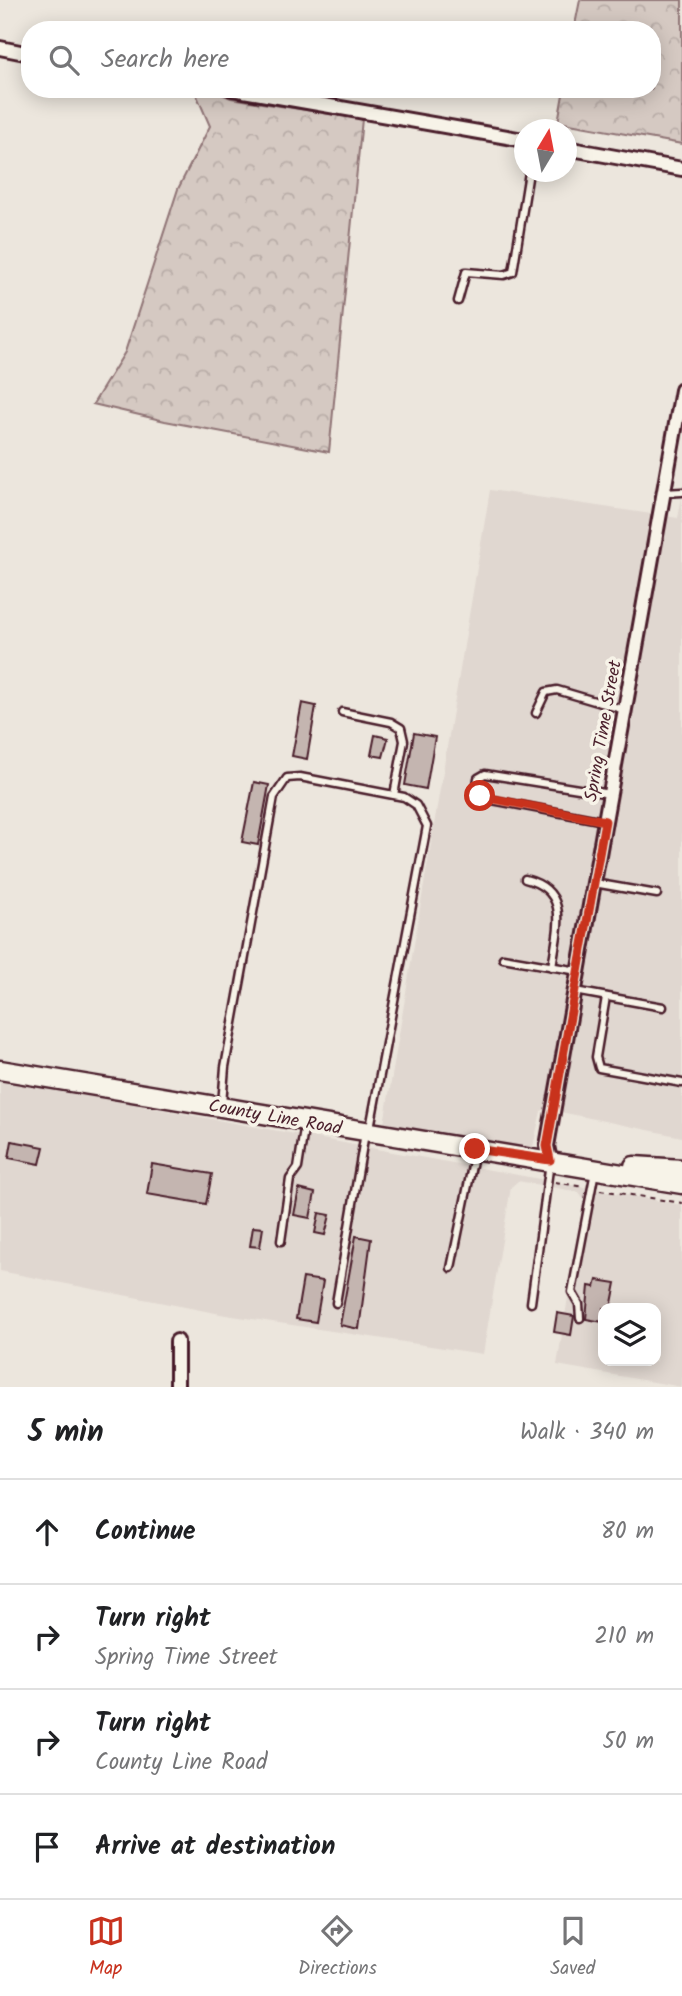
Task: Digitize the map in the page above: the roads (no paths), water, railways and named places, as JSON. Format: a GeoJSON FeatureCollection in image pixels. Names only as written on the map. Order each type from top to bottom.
{"type":"FeatureCollection","features":[{"type":"Feature","properties":{"kind":"main road","name":"County Line Road"},"geometry":{"type":"LineString","coordinates":[[0,1070],[682,1184]]}},
{"type":"Feature","properties":{"kind":"main road","name":"County Line Road"},"geometry":{"type":"LineString","coordinates":[[550,1160],[682,1169]]}},
{"type":"Feature","properties":{"kind":"street"},"geometry":{"type":"LineString","coordinates":[[0,48],[21,52]]}},
{"type":"Feature","properties":{"kind":"street"},"geometry":{"type":"LineString","coordinates":[[283,98],[514,139]]}},
{"type":"Feature","properties":{"kind":"street"},"geometry":{"type":"LineString","coordinates":[[577,150],[682,169]]}},
{"type":"Feature","properties":{"kind":"street","name":"Spring Time Street"},"geometry":{"type":"LineString","coordinates":[[550,1160],[547,1146],[682,390]]}},
{"type":"Feature","properties":{"kind":"street"},"geometry":{"type":"LineString","coordinates":[[177,1341],[177,1387]]}},
{"type":"Feature","properties":{"kind":"lane"},"geometry":{"type":"LineString","coordinates":[[458,301],[466,271],[504,275],[513,272],[527,182]]}},
{"type":"Feature","properties":{"kind":"lane"},"geometry":{"type":"LineString","coordinates":[[664,493],[682,492]]}},
{"type":"Feature","properties":{"kind":"lane"},"geometry":{"type":"LineString","coordinates":[[536,713],[547,692],[556,690],[625,710]]}},
{"type":"Feature","properties":{"kind":"lane"},"geometry":{"type":"LineString","coordinates":[[342,712],[391,722],[401,728],[404,741],[394,795]]}},
{"type":"Feature","properties":{"kind":"lane"},"geometry":{"type":"LineString","coordinates":[[605,821],[487,799],[476,791],[478,778],[485,774],[610,794]]}},
{"type":"Feature","properties":{"kind":"lane"},"geometry":{"type":"LineString","coordinates":[[222,1108],[225,1067],[274,797],[279,785],[286,778],[300,777],[394,795],[416,805],[427,826],[336,1303]]}},
{"type":"Feature","properties":{"kind":"lane"},"geometry":{"type":"LineString","coordinates":[[525,879],[549,890],[556,901],[559,911],[552,967]]}},
{"type":"Feature","properties":{"kind":"lane"},"geometry":{"type":"LineString","coordinates":[[594,883],[657,894]]}},
{"type":"Feature","properties":{"kind":"lane"},"geometry":{"type":"LineString","coordinates":[[503,958],[578,971]]}},
{"type":"Feature","properties":{"kind":"lane"},"geometry":{"type":"LineString","coordinates":[[575,991],[663,1007]]}},
{"type":"Feature","properties":{"kind":"lane"},"geometry":{"type":"LineString","coordinates":[[606,997],[596,1057],[599,1068],[682,1083]]}},
{"type":"Feature","properties":{"kind":"lane"},"geometry":{"type":"LineString","coordinates":[[281,1241],[290,1179],[298,1168],[305,1123]]}},
{"type":"Feature","properties":{"kind":"lane"},"geometry":{"type":"LineString","coordinates":[[451,1268],[475,1149]]}},
{"type":"Feature","properties":{"kind":"lane"},"geometry":{"type":"LineString","coordinates":[[531,1303],[550,1160]]}},
{"type":"Feature","properties":{"kind":"lane"},"geometry":{"type":"LineString","coordinates":[[580,1318],[579,1304],[572,1292],[595,1169]]}}]}
